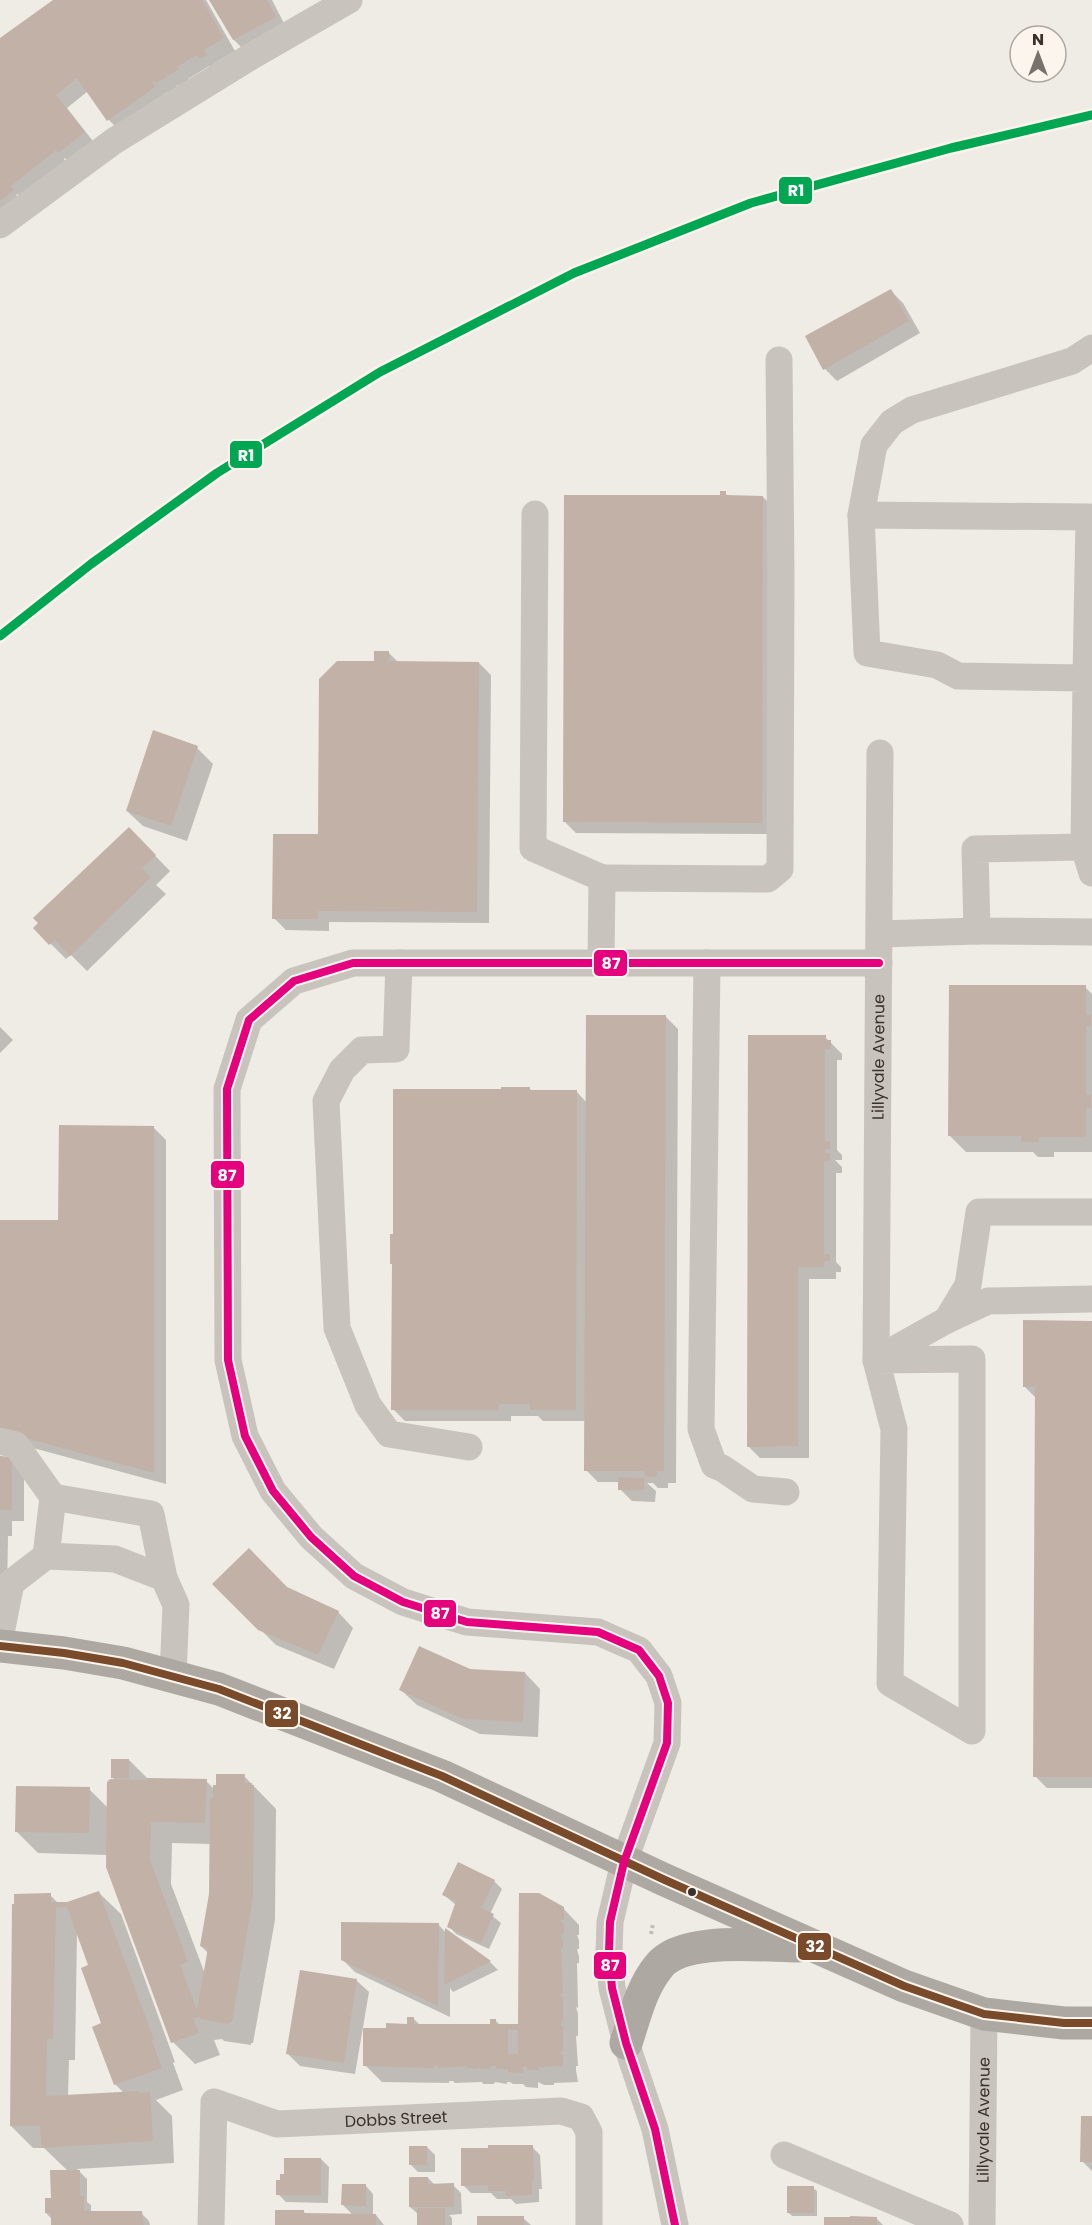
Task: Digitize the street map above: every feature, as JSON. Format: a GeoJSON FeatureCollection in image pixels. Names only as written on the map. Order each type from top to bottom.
{"type":"FeatureCollection","features":[{"type":"Feature","properties":{"kind":"main road"},"geometry":{"type":"LineString","coordinates":[[0,1646],[64,1653],[123,1663],[219,1689],[442,1776],[624,1862],[904,1986],[984,2014],[1064,2023],[1092,2022]]}},
{"type":"Feature","properties":{"kind":"main road"},"geometry":{"type":"LineString","coordinates":[[626,2043],[644,1990],[663,1961],[678,1953],[707,1945],[813,1947]]}},
{"type":"Feature","properties":{"kind":"street"},"geometry":{"type":"LineString","coordinates":[[0,225],[114,141],[333,4]]}},
{"type":"Feature","properties":{"kind":"street"},"geometry":{"type":"LineString","coordinates":[[1086,678],[958,676],[937,665],[867,652],[861,515],[873,445],[892,422],[912,410],[1072,361],[1092,348]]}},
{"type":"Feature","properties":{"kind":"street"},"geometry":{"type":"LineString","coordinates":[[535,514],[533,848],[602,878],[768,879],[780,869],[781,574],[778,360]]}},
{"type":"Feature","properties":{"kind":"street"},"geometry":{"type":"LineString","coordinates":[[861,515],[1089,517],[1084,847],[1092,873]]}},
{"type":"Feature","properties":{"kind":"street","name":"Lillyvale Avenue"},"geometry":{"type":"LineString","coordinates":[[876,1360],[972,1359],[972,1731],[890,1683],[894,1429],[876,1360],[880,753]]}},
{"type":"Feature","properties":{"kind":"street"},"geometry":{"type":"LineString","coordinates":[[977,931],[975,849],[1084,847]]}},
{"type":"Feature","properties":{"kind":"street"},"geometry":{"type":"LineString","coordinates":[[601,963],[602,878]]}},
{"type":"Feature","properties":{"kind":"street"},"geometry":{"type":"LineString","coordinates":[[880,934],[977,931],[1092,932]]}},
{"type":"Feature","properties":{"kind":"street"},"geometry":{"type":"LineString","coordinates":[[675,2225],[655,2129],[626,2043],[612,1988],[609,1953],[610,1922],[624,1862],[667,1743],[668,1703],[659,1676],[639,1650],[598,1632],[466,1622],[403,1602],[354,1576],[311,1537],[273,1491],[245,1436],[228,1360],[227,1089],[249,1020],[294,981],[353,963],[879,963]]}},
{"type":"Feature","properties":{"kind":"street"},"geometry":{"type":"LineString","coordinates":[[399,963],[396,1049],[362,1050],[342,1070],[326,1101],[337,1328],[368,1405],[389,1434],[469,1447]]}},
{"type":"Feature","properties":{"kind":"street"},"geometry":{"type":"LineString","coordinates":[[707,963],[701,1429],[714,1465],[753,1489],[786,1492]]}},
{"type":"Feature","properties":{"kind":"street"},"geometry":{"type":"LineString","coordinates":[[947,1320],[968,1285],[979,1212],[1092,1212]]}},
{"type":"Feature","properties":{"kind":"street"},"geometry":{"type":"LineString","coordinates":[[876,1360],[947,1320],[987,1301],[1092,1299]]}},
{"type":"Feature","properties":{"kind":"street"},"geometry":{"type":"LineString","coordinates":[[0,1441],[16,1445],[53,1497],[46,1556]]}},
{"type":"Feature","properties":{"kind":"street"},"geometry":{"type":"LineString","coordinates":[[53,1497],[151,1514],[164,1578],[176,1605],[173,1676]]}},
{"type":"Feature","properties":{"kind":"street"},"geometry":{"type":"LineString","coordinates":[[0,1638],[11,1583],[46,1556],[115,1559],[164,1578]]}},
{"type":"Feature","properties":{"kind":"street","name":"Lillyvale Avenue"},"geometry":{"type":"LineString","coordinates":[[982,2225],[984,2014]]}},
{"type":"Feature","properties":{"kind":"street","name":"Dobbs Street"},"geometry":{"type":"LineString","coordinates":[[211,2225],[214,2102],[278,2124],[561,2111],[581,2117],[590,2132],[589,2225]]}},
{"type":"Feature","properties":{"kind":"street"},"geometry":{"type":"LineString","coordinates":[[784,2155],[950,2225]]}},
{"type":"Feature","properties":{"kind":"building"},"geometry":{"type":"Polygon","coordinates":[[[53,0],[202,0],[224,38],[204,50],[207,55],[200,59],[197,55],[177,67],[179,69],[168,76],[166,73],[167,77],[156,83],[152,82],[155,87],[107,121],[77,78],[56,95],[85,132],[58,153],[56,150],[11,186],[14,190],[0,201],[0,38],[53,0]]]}},
{"type":"Feature","properties":{"kind":"building"},"geometry":{"type":"Polygon","coordinates":[[[209,0],[267,0],[276,17],[233,40],[209,0]]]}},
{"type":"Feature","properties":{"kind":"building"},"geometry":{"type":"Polygon","coordinates":[[[891,289],[909,321],[823,370],[805,336],[891,289]]]}},
{"type":"Feature","properties":{"kind":"building"},"geometry":{"type":"Polygon","coordinates":[[[720,491],[726,491],[726,495],[763,496],[762,823],[563,822],[564,495],[720,495],[720,491]]]}},
{"type":"Feature","properties":{"kind":"building"},"geometry":{"type":"Polygon","coordinates":[[[374,651],[389,651],[389,661],[479,662],[477,912],[318,911],[318,919],[272,919],[273,834],[318,834],[319,679],[337,661],[374,661],[374,651]]]}},
{"type":"Feature","properties":{"kind":"building"},"geometry":{"type":"Polygon","coordinates":[[[153,730],[198,746],[171,826],[126,811],[153,730]]]}},
{"type":"Feature","properties":{"kind":"building"},"geometry":{"type":"Polygon","coordinates":[[[129,827],[156,855],[142,868],[151,877],[70,956],[55,940],[49,945],[33,928],[38,923],[33,918],[129,827]]]}},
{"type":"Feature","properties":{"kind":"building"},"geometry":{"type":"Polygon","coordinates":[[[949,985],[1086,985],[1086,1015],[1091,1015],[1091,1026],[1086,1026],[1086,1095],[1091,1095],[1091,1108],[1086,1108],[1086,1137],[1039,1137],[1039,1142],[1021,1142],[1021,1136],[948,1136],[949,985]]]}},
{"type":"Feature","properties":{"kind":"building"},"geometry":{"type":"Polygon","coordinates":[[[586,1015],[666,1015],[664,1471],[657,1471],[657,1477],[645,1477],[645,1471],[584,1471],[586,1015]]]}},
{"type":"Feature","properties":{"kind":"building"},"geometry":{"type":"Polygon","coordinates":[[[748,1035],[826,1035],[826,1040],[831,1040],[831,1049],[825,1049],[825,1141],[830,1141],[830,1149],[825,1149],[825,1153],[830,1153],[830,1161],[824,1161],[824,1254],[830,1254],[830,1261],[824,1261],[824,1267],[798,1267],[798,1446],[747,1447],[748,1035]]]}},
{"type":"Feature","properties":{"kind":"building"},"geometry":{"type":"Polygon","coordinates":[[[501,1087],[530,1087],[530,1090],[577,1090],[576,1410],[530,1410],[530,1404],[499,1404],[499,1410],[391,1410],[392,1264],[390,1264],[390,1234],[393,1234],[393,1089],[501,1089],[501,1087]]]}},
{"type":"Feature","properties":{"kind":"building"},"geometry":{"type":"Polygon","coordinates":[[[59,1125],[154,1126],[154,1473],[0,1431],[0,1220],[58,1220],[59,1125]]]}},
{"type":"Feature","properties":{"kind":"building"},"geometry":{"type":"Polygon","coordinates":[[[1023,1320],[1092,1321],[1092,1777],[1033,1777],[1035,1387],[1023,1387],[1023,1320]]]}},
{"type":"Feature","properties":{"kind":"building"},"geometry":{"type":"Polygon","coordinates":[[[0,1456],[12,1457],[12,1510],[0,1510],[0,1456]]]}},
{"type":"Feature","properties":{"kind":"building"},"geometry":{"type":"Polygon","coordinates":[[[618,1477],[644,1478],[644,1490],[618,1490],[618,1477]]]}},
{"type":"Feature","properties":{"kind":"building"},"geometry":{"type":"Polygon","coordinates":[[[249,1548],[287,1587],[339,1611],[318,1655],[258,1630],[212,1584],[249,1548]]]}},
{"type":"Feature","properties":{"kind":"building"},"geometry":{"type":"Polygon","coordinates":[[[419,1646],[470,1669],[525,1672],[523,1722],[463,1719],[399,1690],[419,1646]]]}},
{"type":"Feature","properties":{"kind":"building"},"geometry":{"type":"Polygon","coordinates":[[[111,1759],[129,1759],[129,1778],[111,1778],[111,1759]]]}},
{"type":"Feature","properties":{"kind":"building"},"geometry":{"type":"Polygon","coordinates":[[[216,1774],[245,1774],[244,1783],[254,1785],[253,1897],[232,2022],[229,2024],[200,2019],[201,2017],[193,2018],[199,2033],[171,2043],[106,1867],[107,1782],[110,1779],[146,1780],[147,1782],[147,1778],[207,1779],[205,1823],[151,1822],[150,1860],[188,1962],[180,1965],[197,2010],[208,1948],[200,1946],[209,1894],[210,1798],[213,1798],[216,1774]]]}},
{"type":"Feature","properties":{"kind":"building"},"geometry":{"type":"Polygon","coordinates":[[[16,1786],[90,1787],[89,1833],[15,1832],[16,1786]]]}},
{"type":"Feature","properties":{"kind":"building"},"geometry":{"type":"Polygon","coordinates":[[[458,1862],[495,1880],[481,1908],[494,1914],[481,1943],[447,1927],[456,1901],[442,1895],[458,1862]]]}},
{"type":"Feature","properties":{"kind":"building"},"geometry":{"type":"Polygon","coordinates":[[[99,1891],[154,2040],[152,2041],[162,2068],[114,2085],[92,2027],[101,2023],[81,1968],[88,1965],[67,1907],[56,1907],[53,2039],[47,2039],[46,2096],[150,2092],[153,2141],[42,2148],[40,2126],[10,2126],[12,1904],[14,1904],[14,1894],[51,1893],[51,1902],[67,1902],[99,1891]]]}},
{"type":"Feature","properties":{"kind":"building"},"geometry":{"type":"Polygon","coordinates":[[[519,1893],[539,1893],[564,1907],[564,1920],[561,1920],[561,1923],[564,1923],[564,1934],[561,1934],[561,1939],[563,1939],[563,1948],[561,1948],[563,1993],[561,1997],[563,1997],[563,2021],[561,2021],[561,2026],[563,2026],[563,2051],[561,2055],[563,2055],[563,2066],[539,2067],[539,2070],[527,2070],[527,2067],[523,2067],[523,2073],[496,2069],[496,2066],[491,2066],[491,2069],[480,2069],[478,2066],[478,2069],[466,2068],[466,2066],[438,2068],[434,2066],[434,2068],[363,2066],[363,2028],[386,2028],[386,2023],[407,2024],[407,2017],[414,2017],[414,2024],[490,2024],[490,2019],[496,2019],[496,2024],[518,2024],[519,1893]],[[508,2029],[508,2054],[518,2054],[518,2030],[508,2029]]]}},
{"type":"Feature","properties":{"kind":"building"},"geometry":{"type":"Polygon","coordinates":[[[341,1922],[439,1923],[438,2006],[341,1960],[341,1922]]]}},
{"type":"Feature","properties":{"kind":"building"},"geometry":{"type":"Polygon","coordinates":[[[445,1928],[491,1961],[444,1985],[445,1928]]]}},
{"type":"Feature","properties":{"kind":"building"},"geometry":{"type":"Polygon","coordinates":[[[300,1970],[357,1979],[344,2063],[286,2054],[300,1970]]]}},
{"type":"Feature","properties":{"kind":"building"},"geometry":{"type":"Polygon","coordinates":[[[1081,2116],[1092,2116],[1092,2162],[1080,2162],[1081,2116]]]}},
{"type":"Feature","properties":{"kind":"building"},"geometry":{"type":"Polygon","coordinates":[[[488,2145],[533,2145],[532,2195],[506,2196],[506,2191],[488,2191],[488,2185],[461,2186],[461,2148],[488,2148],[488,2145]]]}},
{"type":"Feature","properties":{"kind":"building"},"geometry":{"type":"Polygon","coordinates":[[[409,2146],[427,2146],[427,2165],[409,2165],[409,2146]]]}},
{"type":"Feature","properties":{"kind":"building"},"geometry":{"type":"Polygon","coordinates":[[[284,2158],[321,2158],[321,2195],[276,2195],[276,2180],[280,2180],[280,2174],[284,2174],[284,2158]]]}},
{"type":"Feature","properties":{"kind":"building"},"geometry":{"type":"Polygon","coordinates":[[[50,2170],[80,2170],[80,2196],[84,2196],[84,2211],[142,2211],[144,2225],[51,2225],[51,2213],[45,2213],[45,2198],[51,2198],[50,2170]]]}},
{"type":"Feature","properties":{"kind":"building"},"geometry":{"type":"Polygon","coordinates":[[[409,2177],[428,2177],[428,2184],[454,2183],[454,2207],[409,2207],[409,2177]]]}},
{"type":"Feature","properties":{"kind":"building"},"geometry":{"type":"Polygon","coordinates":[[[342,2184],[366,2184],[366,2206],[341,2205],[342,2184]]]}},
{"type":"Feature","properties":{"kind":"building"},"geometry":{"type":"Polygon","coordinates":[[[787,2186],[814,2186],[814,2213],[787,2213],[787,2186]]]}},
{"type":"Feature","properties":{"kind":"building"},"geometry":{"type":"Polygon","coordinates":[[[417,2208],[445,2208],[445,2225],[417,2225],[417,2208]]]}},
{"type":"Feature","properties":{"kind":"building"},"geometry":{"type":"Polygon","coordinates":[[[275,2210],[304,2210],[304,2213],[376,2214],[376,2225],[275,2225],[275,2210]]]}},
{"type":"Feature","properties":{"kind":"building"},"geometry":{"type":"Polygon","coordinates":[[[477,2216],[524,2216],[524,2225],[477,2225],[477,2216]]]}},
{"type":"Feature","properties":{"kind":"building"},"geometry":{"type":"Polygon","coordinates":[[[824,2217],[877,2217],[877,2225],[824,2225],[824,2217]]]}},
{"type":"Feature","properties":{"kind":"transit line","name":"R1"},"geometry":{"type":"LineString","coordinates":[[0,636],[91,564],[217,473],[380,372],[574,273],[751,203],[951,148],[1092,115]]}},
{"type":"Feature","properties":{"kind":"transit line","name":"87"},"geometry":{"type":"LineString","coordinates":[[675,2225],[655,2129],[626,2043],[612,1988],[609,1953],[610,1922],[624,1862],[667,1743],[668,1703],[659,1676],[639,1650],[598,1632],[467,1622],[403,1602],[354,1576],[311,1537],[273,1491],[245,1436],[228,1360],[227,1089],[249,1020],[294,981],[353,963],[879,963]]}},
{"type":"Feature","properties":{"kind":"transit line","name":"32"},"geometry":{"type":"LineString","coordinates":[[0,1646],[64,1653],[123,1663],[219,1689],[442,1776],[665,1880],[904,1986],[984,2014],[1064,2023],[1092,2023]]}}]}
